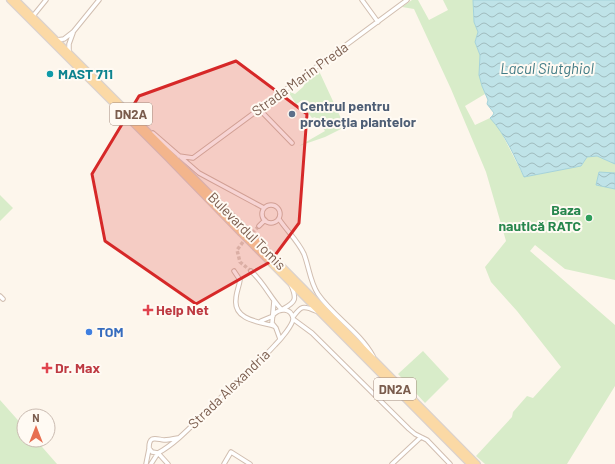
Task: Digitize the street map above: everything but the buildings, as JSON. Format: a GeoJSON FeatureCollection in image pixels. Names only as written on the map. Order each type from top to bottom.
{"type":"FeatureCollection","features":[{"type":"Feature","properties":{"kind":"main road","name":"Bulevardul Tomis"},"geometry":{"type":"LineString","coordinates":[[10,0],[477,464]]}},
{"type":"Feature","properties":{"kind":"main road","name":"Bulevardul Tomis"},"geometry":{"type":"LineString","coordinates":[[16,0],[139,122],[242,230]]}},
{"type":"Feature","properties":{"kind":"main road","name":"Bulevardul Tomis"},"geometry":{"type":"LineString","coordinates":[[257,245],[289,282],[470,464]]}},
{"type":"Feature","properties":{"kind":"street"},"geometry":{"type":"LineString","coordinates":[[32,16],[46,0]]}},
{"type":"Feature","properties":{"kind":"street"},"geometry":{"type":"LineString","coordinates":[[69,52],[69,44],[74,32],[99,0]]}},
{"type":"Feature","properties":{"kind":"street"},"geometry":{"type":"LineString","coordinates":[[362,0],[378,22]]}},
{"type":"Feature","properties":{"kind":"street","name":"Strada Marin Preda"},"geometry":{"type":"LineString","coordinates":[[193,158],[406,0]]}},
{"type":"Feature","properties":{"kind":"street"},"geometry":{"type":"LineString","coordinates":[[57,40],[64,39],[74,32]]}},
{"type":"Feature","properties":{"kind":"street"},"geometry":{"type":"LineString","coordinates":[[259,109],[292,144]]}},
{"type":"Feature","properties":{"kind":"street"},"geometry":{"type":"LineString","coordinates":[[139,122],[193,168],[264,208]]}},
{"type":"Feature","properties":{"kind":"street"},"geometry":{"type":"LineString","coordinates":[[179,156],[193,158],[193,168]]}},
{"type":"Feature","properties":{"kind":"street"},"geometry":{"type":"LineString","coordinates":[[269,205],[275,205],[278,207],[281,213],[279,219],[271,223],[265,220],[262,213],[264,208],[269,205]]}},
{"type":"Feature","properties":{"kind":"street"},"geometry":{"type":"LineString","coordinates":[[279,219],[298,244],[306,259],[312,280],[318,293],[327,305],[366,345],[376,362]]}},
{"type":"Feature","properties":{"kind":"street"},"geometry":{"type":"LineString","coordinates":[[259,226],[265,220]]}},
{"type":"Feature","properties":{"kind":"street"},"geometry":{"type":"LineString","coordinates":[[234,271],[240,280],[235,300],[236,307],[240,313],[250,320],[260,321],[282,330],[303,326]]}},
{"type":"Feature","properties":{"kind":"street"},"geometry":{"type":"LineString","coordinates":[[251,271],[261,281],[274,301],[282,309],[290,312],[293,318],[312,332],[409,429],[427,440],[450,464]]}},
{"type":"Feature","properties":{"kind":"street"},"geometry":{"type":"LineString","coordinates":[[260,321],[292,304],[295,294],[289,282]]}},
{"type":"Feature","properties":{"kind":"street"},"geometry":{"type":"LineString","coordinates":[[274,301],[272,323],[280,339]]}},
{"type":"Feature","properties":{"kind":"street"},"geometry":{"type":"LineString","coordinates":[[289,328],[298,310],[303,307],[310,308],[320,313]]}},
{"type":"Feature","properties":{"kind":"street","name":"Strada Alexandria"},"geometry":{"type":"LineString","coordinates":[[163,449],[178,438],[276,344],[289,328]]}},
{"type":"Feature","properties":{"kind":"street"},"geometry":{"type":"LineString","coordinates":[[392,464],[421,437]]}},
{"type":"Feature","properties":{"kind":"street"},"geometry":{"type":"LineString","coordinates":[[146,464],[149,442],[157,438],[164,444],[163,449],[158,453],[151,464]]}},
{"type":"Feature","properties":{"kind":"street","name":"Strada Alexandria"},"geometry":{"type":"LineString","coordinates":[[161,440],[178,438]]}},
{"type":"Feature","properties":{"kind":"street"},"geometry":{"type":"LineString","coordinates":[[149,448],[152,452],[158,453],[168,464]]}},
{"type":"Feature","properties":{"kind":"street"},"geometry":{"type":"LineString","coordinates":[[224,464],[231,452],[250,464]]}},
{"type":"Feature","properties":{"kind":"highlighted area"},"geometry":{"type":"Polygon","coordinates":[[[236,61],[307,114],[299,223],[270,262],[196,304],[105,241],[92,174],[139,96],[236,61]]]}},
{"type":"Feature","properties":{"kind":"green space"},"geometry":{"type":"Polygon","coordinates":[[[412,0],[418,0],[429,20],[448,10],[443,0],[473,0],[474,22],[478,32],[475,42],[480,55],[479,75],[485,94],[465,106],[475,125],[490,118],[498,126],[524,177],[581,166],[587,157],[597,156],[615,164],[615,173],[599,173],[596,185],[615,189],[615,280],[565,269],[535,245],[530,251],[615,325],[615,386],[567,464],[485,464],[476,456],[512,417],[513,412],[527,396],[533,398],[561,367],[517,311],[491,282],[485,267],[506,241],[486,172],[451,89],[414,9],[402,7],[412,0]]]}},
{"type":"Feature","properties":{"kind":"green space"},"geometry":{"type":"Polygon","coordinates":[[[319,71],[345,127],[325,137],[299,146],[325,131],[315,117],[312,118],[300,102],[296,104],[289,93],[295,94],[303,87],[307,79],[319,71]]]}},
{"type":"Feature","properties":{"kind":"green space"},"geometry":{"type":"Polygon","coordinates":[[[0,195],[13,208],[0,221],[0,195]]]}},
{"type":"Feature","properties":{"kind":"green space"},"geometry":{"type":"Polygon","coordinates":[[[423,351],[449,379],[425,403],[398,374],[423,351]]]}},
{"type":"Feature","properties":{"kind":"green space"},"geometry":{"type":"Polygon","coordinates":[[[0,400],[16,418],[16,448],[43,448],[57,464],[0,464],[0,400]]]}},
{"type":"Feature","properties":{"kind":"water","name":"Lacul Siutghiol"},"geometry":{"type":"Polygon","coordinates":[[[473,0],[615,0],[615,164],[597,156],[587,157],[581,166],[524,177],[505,138],[490,118],[494,113],[487,104],[488,100],[479,75],[480,55],[475,42],[478,32],[474,22],[473,0]]]}},
{"type":"Feature","properties":{"kind":"water"},"geometry":{"type":"Polygon","coordinates":[[[599,172],[615,173],[615,189],[596,185],[599,172]]]}},
{"type":"Feature","properties":{"kind":"tunnel"},"geometry":{"type":"LineString","coordinates":[[251,271],[240,262],[237,250],[259,226]]}},
{"type":"Feature","properties":{"kind":"place","name":"MAST 711"},"geometry":{"type":"Point","coordinates":[50,74]}},
{"type":"Feature","properties":{"kind":"place","name":"Centrul pentru protecția plantelor"},"geometry":{"type":"Point","coordinates":[292,114]}},
{"type":"Feature","properties":{"kind":"place","name":"Baza nautică RATC"},"geometry":{"type":"Point","coordinates":[589,218]}},
{"type":"Feature","properties":{"kind":"place","name":"Help Net"},"geometry":{"type":"Point","coordinates":[148,310]}},
{"type":"Feature","properties":{"kind":"place","name":"TOM"},"geometry":{"type":"Point","coordinates":[89,332]}},
{"type":"Feature","properties":{"kind":"place","name":"Dr. Max"},"geometry":{"type":"Point","coordinates":[47,368]}}]}
